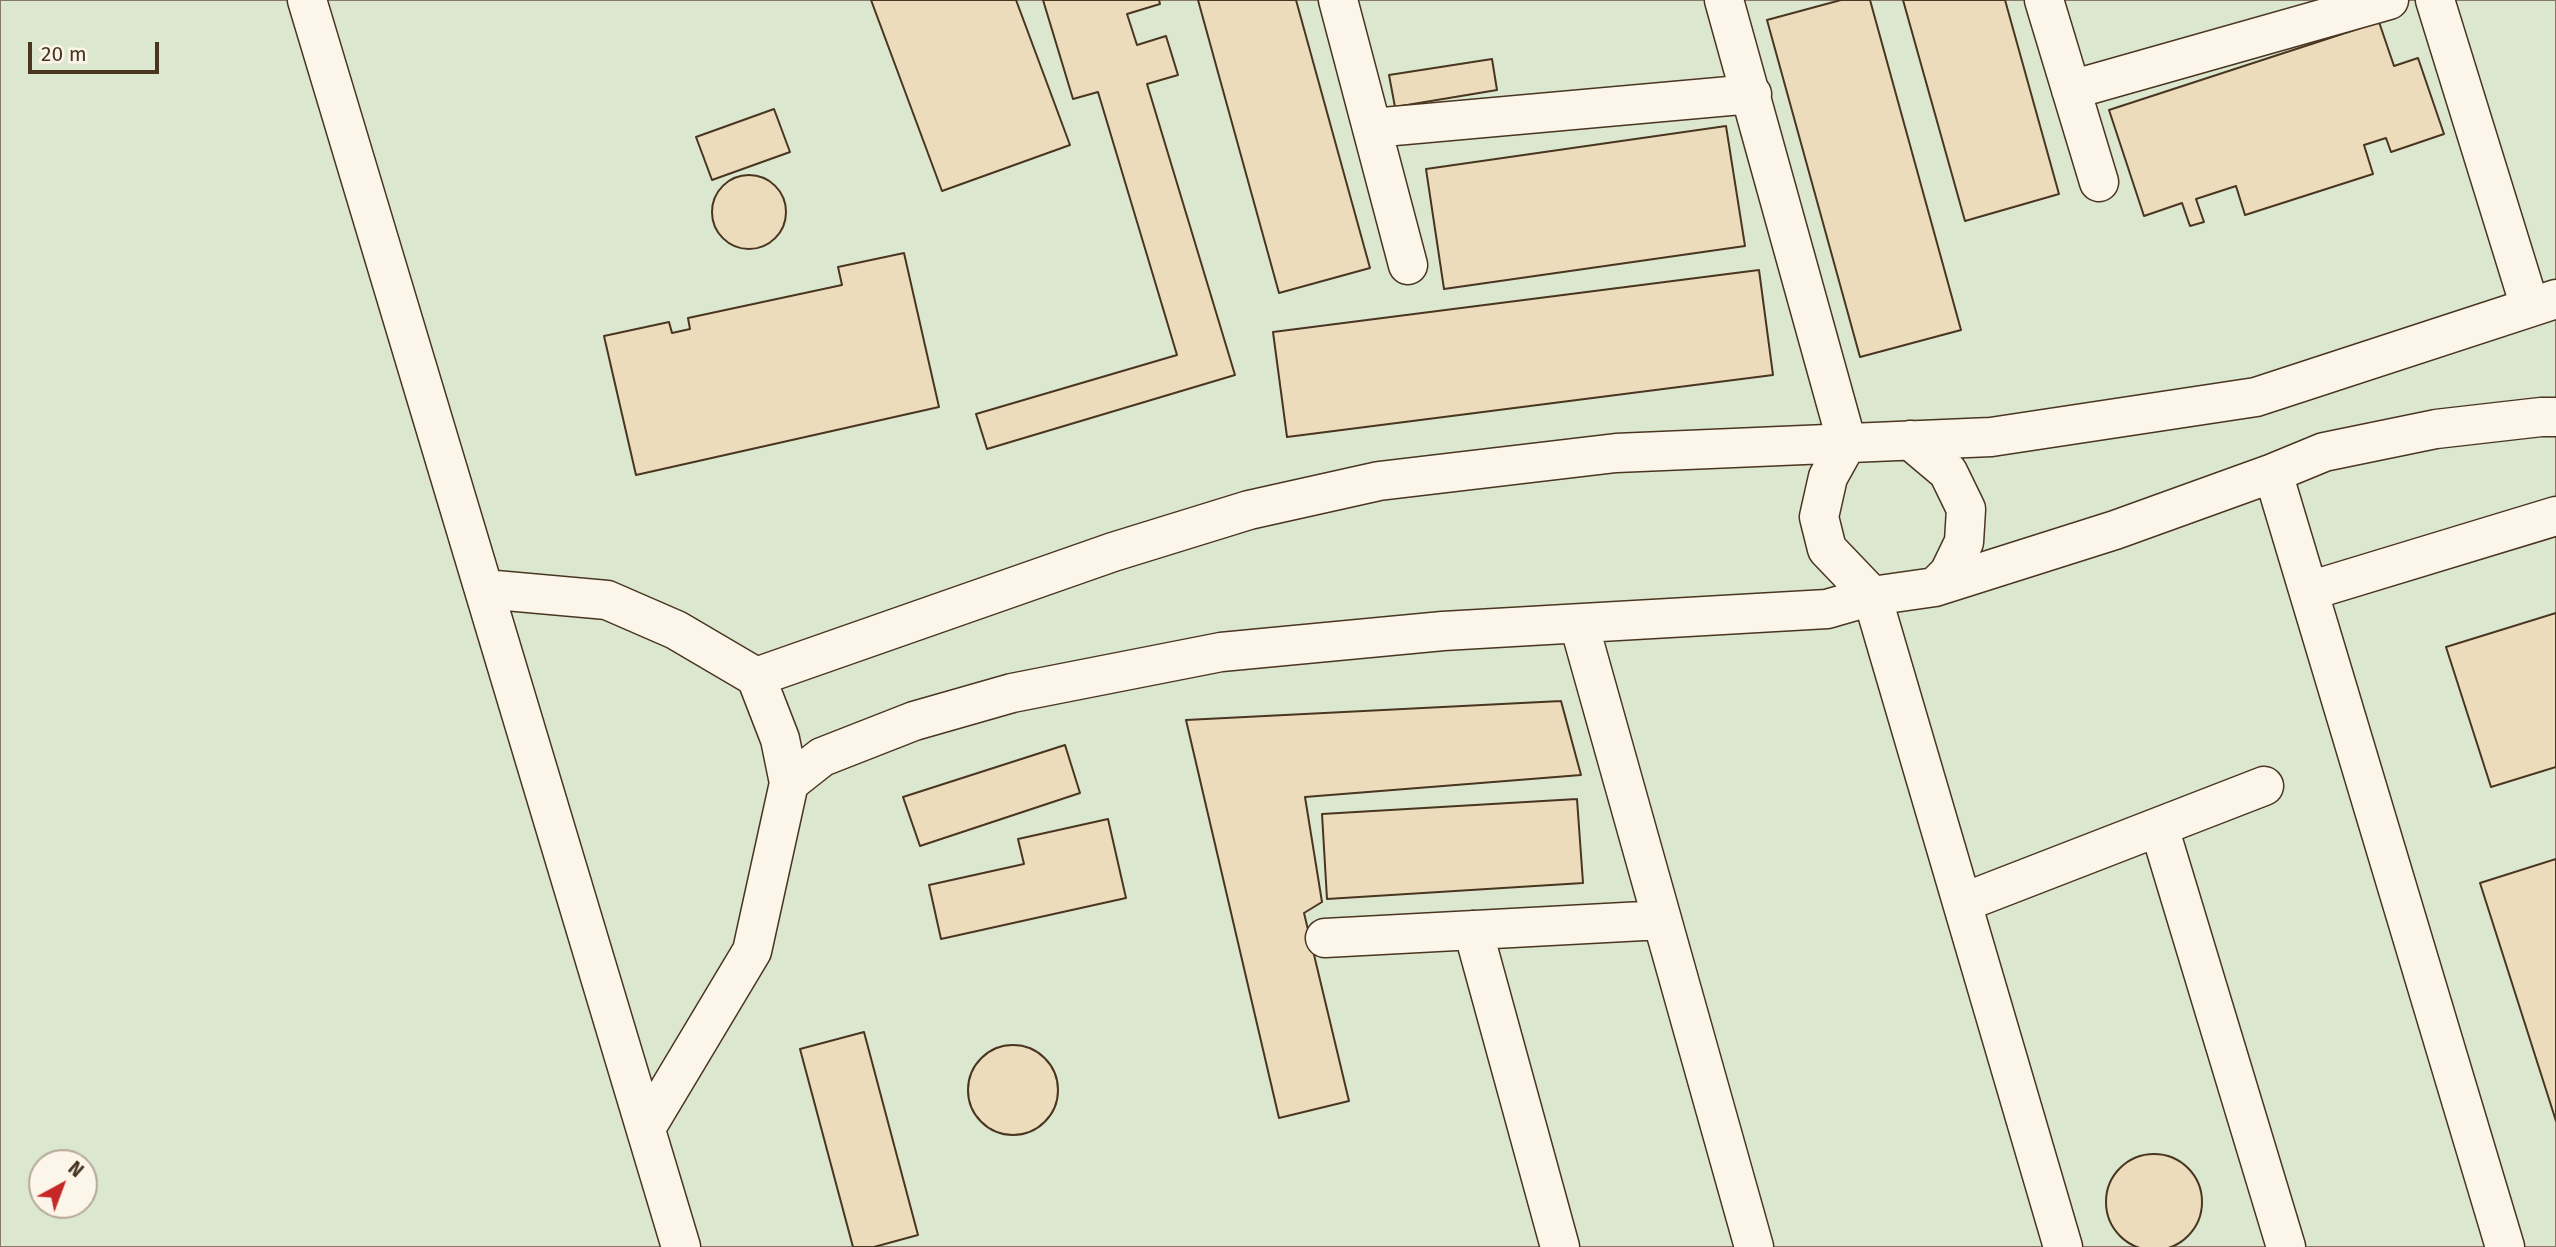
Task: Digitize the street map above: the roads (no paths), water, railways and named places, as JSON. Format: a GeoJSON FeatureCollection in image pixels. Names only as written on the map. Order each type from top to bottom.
{"type":"FeatureCollection","features":[{"type":"Feature","properties":{"kind":"street"},"geometry":{"type":"LineString","coordinates":[[307,0],[681,1247]]}},
{"type":"Feature","properties":{"kind":"street"},"geometry":{"type":"LineString","coordinates":[[1338,0],[1408,265]]}},
{"type":"Feature","properties":{"kind":"street"},"geometry":{"type":"LineString","coordinates":[[1724,0],[1847,443],[1828,477],[1819,517],[1827,549],[1872,596],[2063,1247]]}},
{"type":"Feature","properties":{"kind":"street"},"geometry":{"type":"LineString","coordinates":[[2045,0],[2099,182]]}},
{"type":"Feature","properties":{"kind":"street"},"geometry":{"type":"LineString","coordinates":[[2071,90],[2389,0]]}},
{"type":"Feature","properties":{"kind":"street"},"geometry":{"type":"LineString","coordinates":[[756,677],[1125,548],[1249,510],[1379,481],[1616,453],[1991,437],[2256,397],[2543,303],[2435,0]]}},
{"type":"Feature","properties":{"kind":"street"},"geometry":{"type":"LineString","coordinates":[[1372,128],[1752,94]]}},
{"type":"Feature","properties":{"kind":"street"},"geometry":{"type":"LineString","coordinates":[[789,783],[822,757],[914,721],[1012,693],[1222,652],[1443,631],[1826,609],[1872,596],[1935,587],[2115,530],[2273,474],[2324,452],[2436,429],[2541,416],[2556,417]]}},
{"type":"Feature","properties":{"kind":"street"},"geometry":{"type":"LineString","coordinates":[[1910,440],[1948,472],[1966,509],[1964,542],[1949,573],[1935,587]]}},
{"type":"Feature","properties":{"kind":"street"},"geometry":{"type":"LineString","coordinates":[[2273,474],[2505,1247]]}},
{"type":"Feature","properties":{"kind":"street"},"geometry":{"type":"LineString","coordinates":[[2309,591],[2556,516]]}},
{"type":"Feature","properties":{"kind":"street"},"geometry":{"type":"LineString","coordinates":[[484,589],[607,600],[676,630],[756,677],[780,739],[789,783],[752,951],[646,1128]]}},
{"type":"Feature","properties":{"kind":"street"},"geometry":{"type":"LineString","coordinates":[[1579,624],[1754,1247]]}},
{"type":"Feature","properties":{"kind":"street"},"geometry":{"type":"LineString","coordinates":[[1962,903],[2264,786]]}},
{"type":"Feature","properties":{"kind":"street"},"geometry":{"type":"LineString","coordinates":[[2159,827],[2286,1247]]}},
{"type":"Feature","properties":{"kind":"street"},"geometry":{"type":"LineString","coordinates":[[1325,938],[1662,920]]}},
{"type":"Feature","properties":{"kind":"street"},"geometry":{"type":"LineString","coordinates":[[1473,930],[1560,1247]]}}]}
